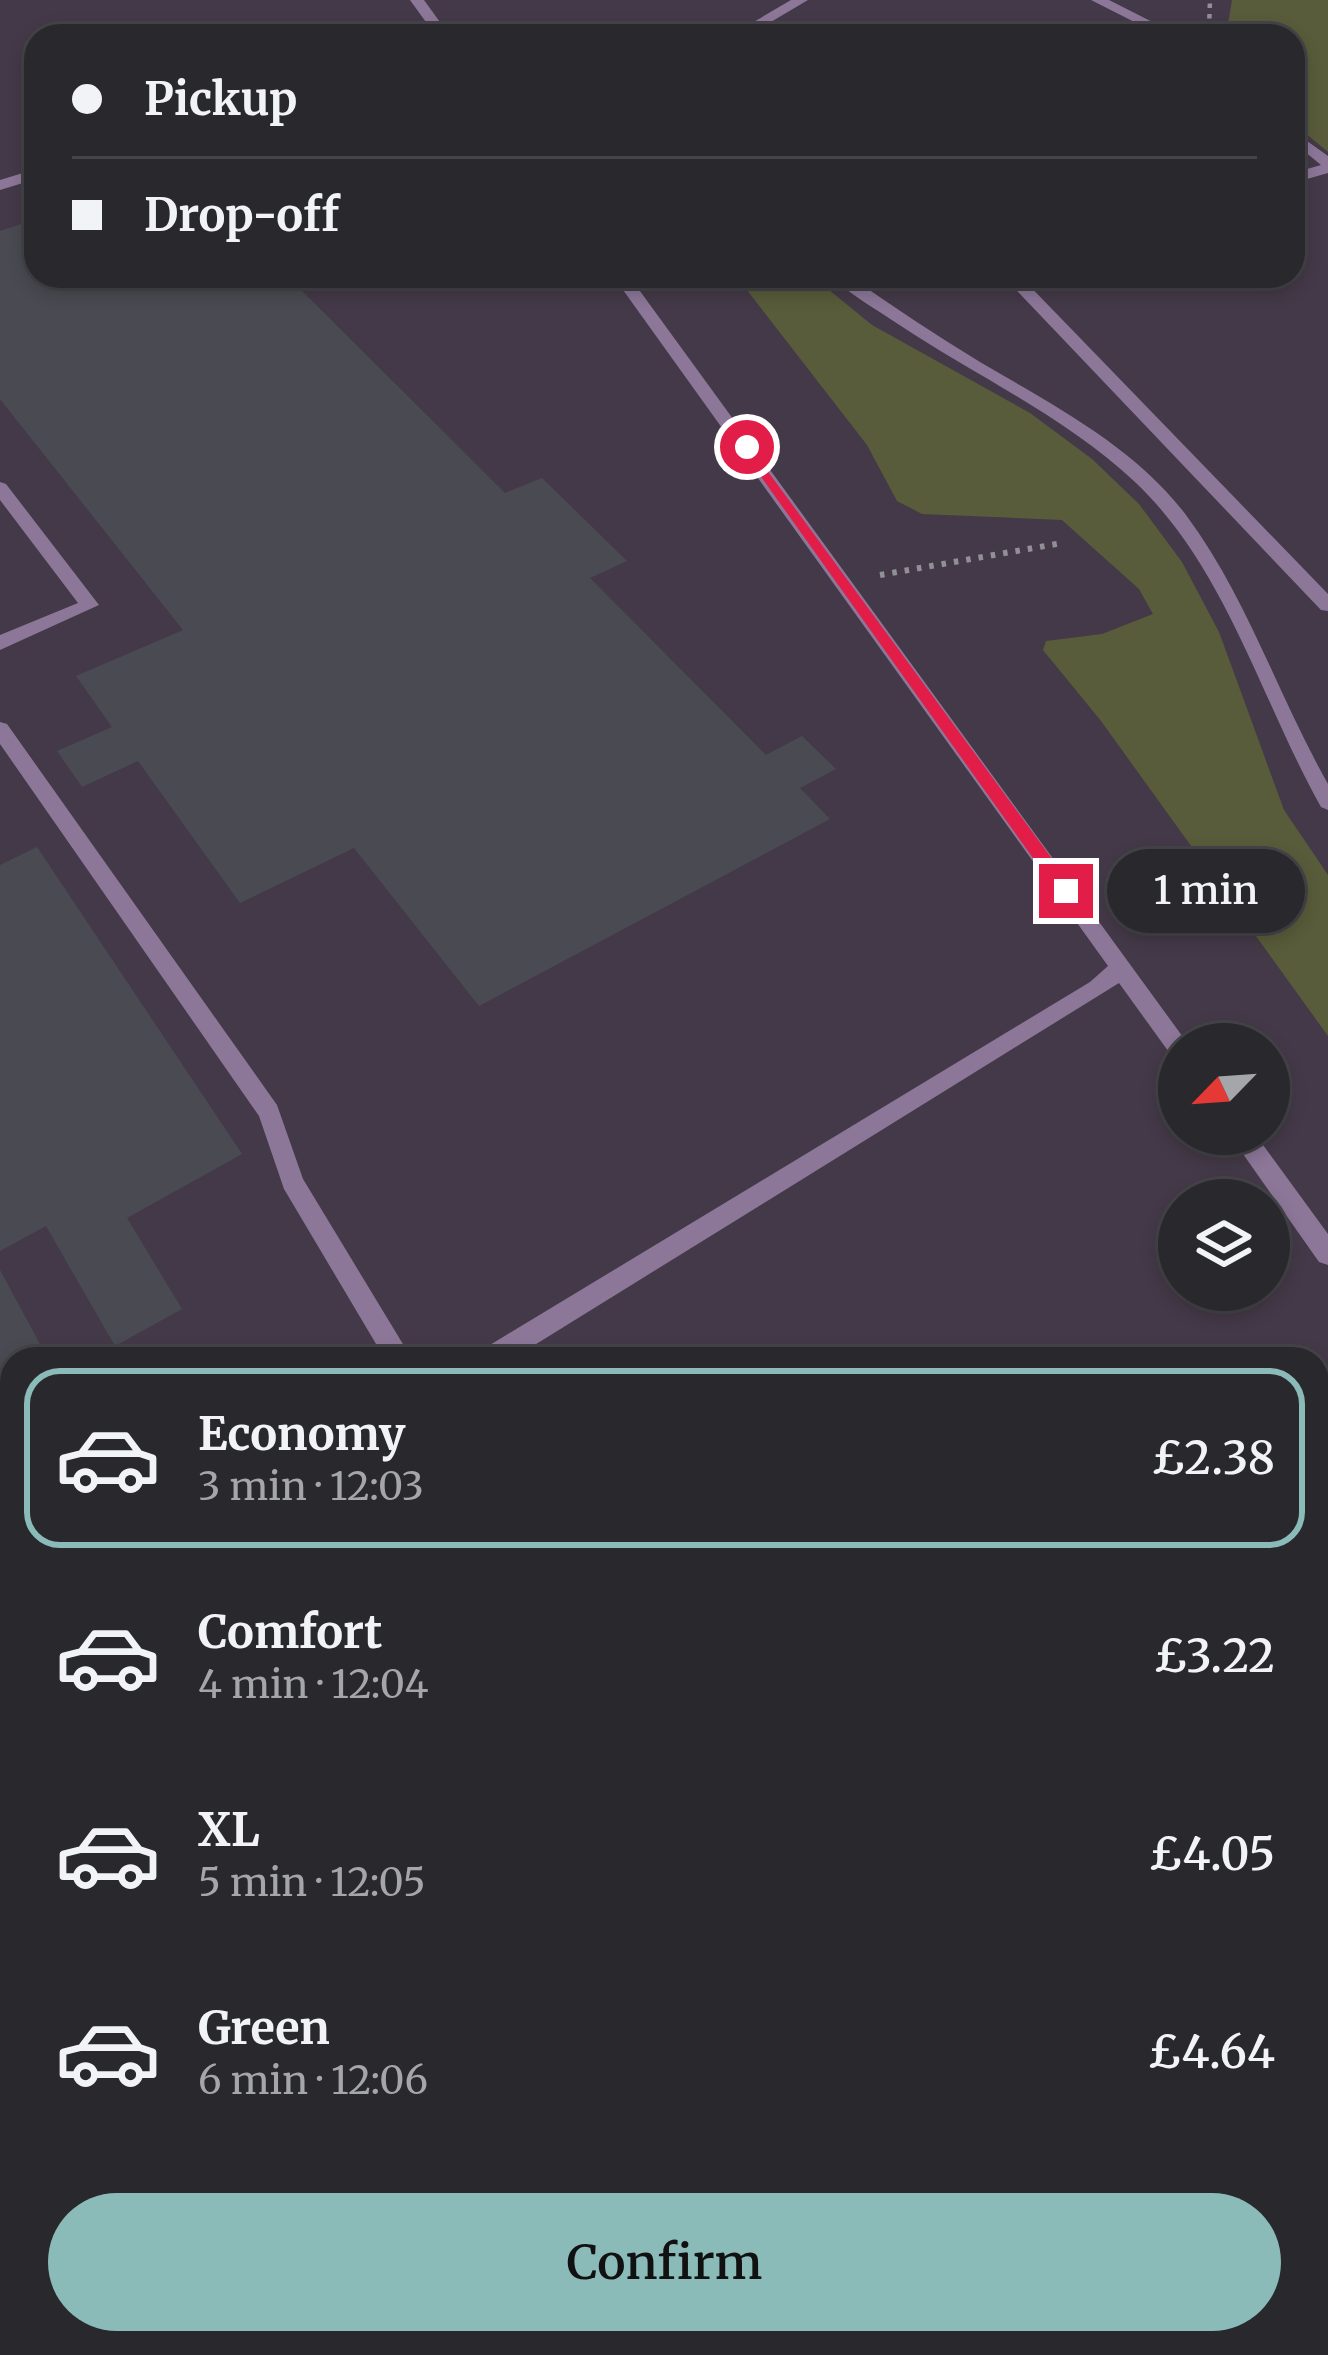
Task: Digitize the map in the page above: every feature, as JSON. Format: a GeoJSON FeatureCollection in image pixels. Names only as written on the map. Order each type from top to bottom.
{"type":"FeatureCollection","features":[{"type":"Feature","properties":{"kind":"lane"},"geometry":{"type":"LineString","coordinates":[[758,24],[801,0]]}},
{"type":"Feature","properties":{"kind":"lane"},"geometry":{"type":"LineString","coordinates":[[1098,0],[1148,24]]}},
{"type":"Feature","properties":{"kind":"lane"},"geometry":{"type":"LineString","coordinates":[[1305,146],[1328,166]]}},
{"type":"Feature","properties":{"kind":"lane"},"geometry":{"type":"LineString","coordinates":[[630,288],[1161,1023]]}},
{"type":"Feature","properties":{"kind":"lane"},"geometry":{"type":"LineString","coordinates":[[856,288],[1107,446],[1178,517],[1225,591],[1293,744],[1328,802]]}},
{"type":"Feature","properties":{"kind":"lane"},"geometry":{"type":"LineString","coordinates":[[1023,288],[1328,605]]}},
{"type":"Feature","properties":{"kind":"lane"},"geometry":{"type":"LineString","coordinates":[[0,488],[90,605],[0,643]]}},
{"type":"Feature","properties":{"kind":"lane"},"geometry":{"type":"LineString","coordinates":[[0,729],[269,1112],[292,1182],[392,1347]]}},
{"type":"Feature","properties":{"kind":"lane"},"geometry":{"type":"LineString","coordinates":[[509,1347],[1098,988],[1121,968]]}},
{"type":"Feature","properties":{"kind":"lane"},"geometry":{"type":"LineString","coordinates":[[1256,1155],[1328,1254]]}},
{"type":"Feature","properties":{"kind":"path"},"geometry":{"type":"LineString","coordinates":[[843,582],[1061,543]]}},
{"type":"Feature","properties":{"kind":"shaded area"},"geometry":{"type":"Polygon","coordinates":[[[0,0],[1328,0],[1328,1347],[0,1347],[0,0]]]}},
{"type":"Feature","properties":{"kind":"green space"},"geometry":{"type":"Polygon","coordinates":[[[1232,0],[1328,0],[1328,152],[1305,133],[1305,24],[1228,24],[1232,0]]]}},
{"type":"Feature","properties":{"kind":"green space"},"geometry":{"type":"Polygon","coordinates":[[[745,288],[827,288],[872,325],[1030,413],[1092,459],[1139,504],[1182,562],[1219,632],[1284,810],[1328,875],[1328,1036],[1101,721],[1043,650],[1046,641],[1102,634],[1153,614],[1139,589],[1062,520],[922,514],[897,501],[867,445],[745,288]]]}},
{"type":"Feature","properties":{"kind":"building"},"geometry":{"type":"Polygon","coordinates":[[[24,223],[24,288],[299,288],[505,493],[542,478],[627,561],[590,578],[766,755],[802,736],[836,769],[800,788],[830,819],[479,1006],[354,848],[240,903],[138,761],[82,787],[57,751],[112,727],[76,676],[183,630],[0,399],[0,231],[24,223]]]}},
{"type":"Feature","properties":{"kind":"building"},"geometry":{"type":"Polygon","coordinates":[[[37,847],[242,1154],[127,1218],[182,1309],[115,1346],[46,1226],[0,1251],[0,865],[37,847]]]}},
{"type":"Feature","properties":{"kind":"building"},"geometry":{"type":"Polygon","coordinates":[[[0,1270],[42,1347],[0,1347],[0,1270]]]}},
{"type":"Feature","properties":{"kind":"route"},"geometry":{"type":"LineString","coordinates":[[747,447],[1066,891]]}}]}
